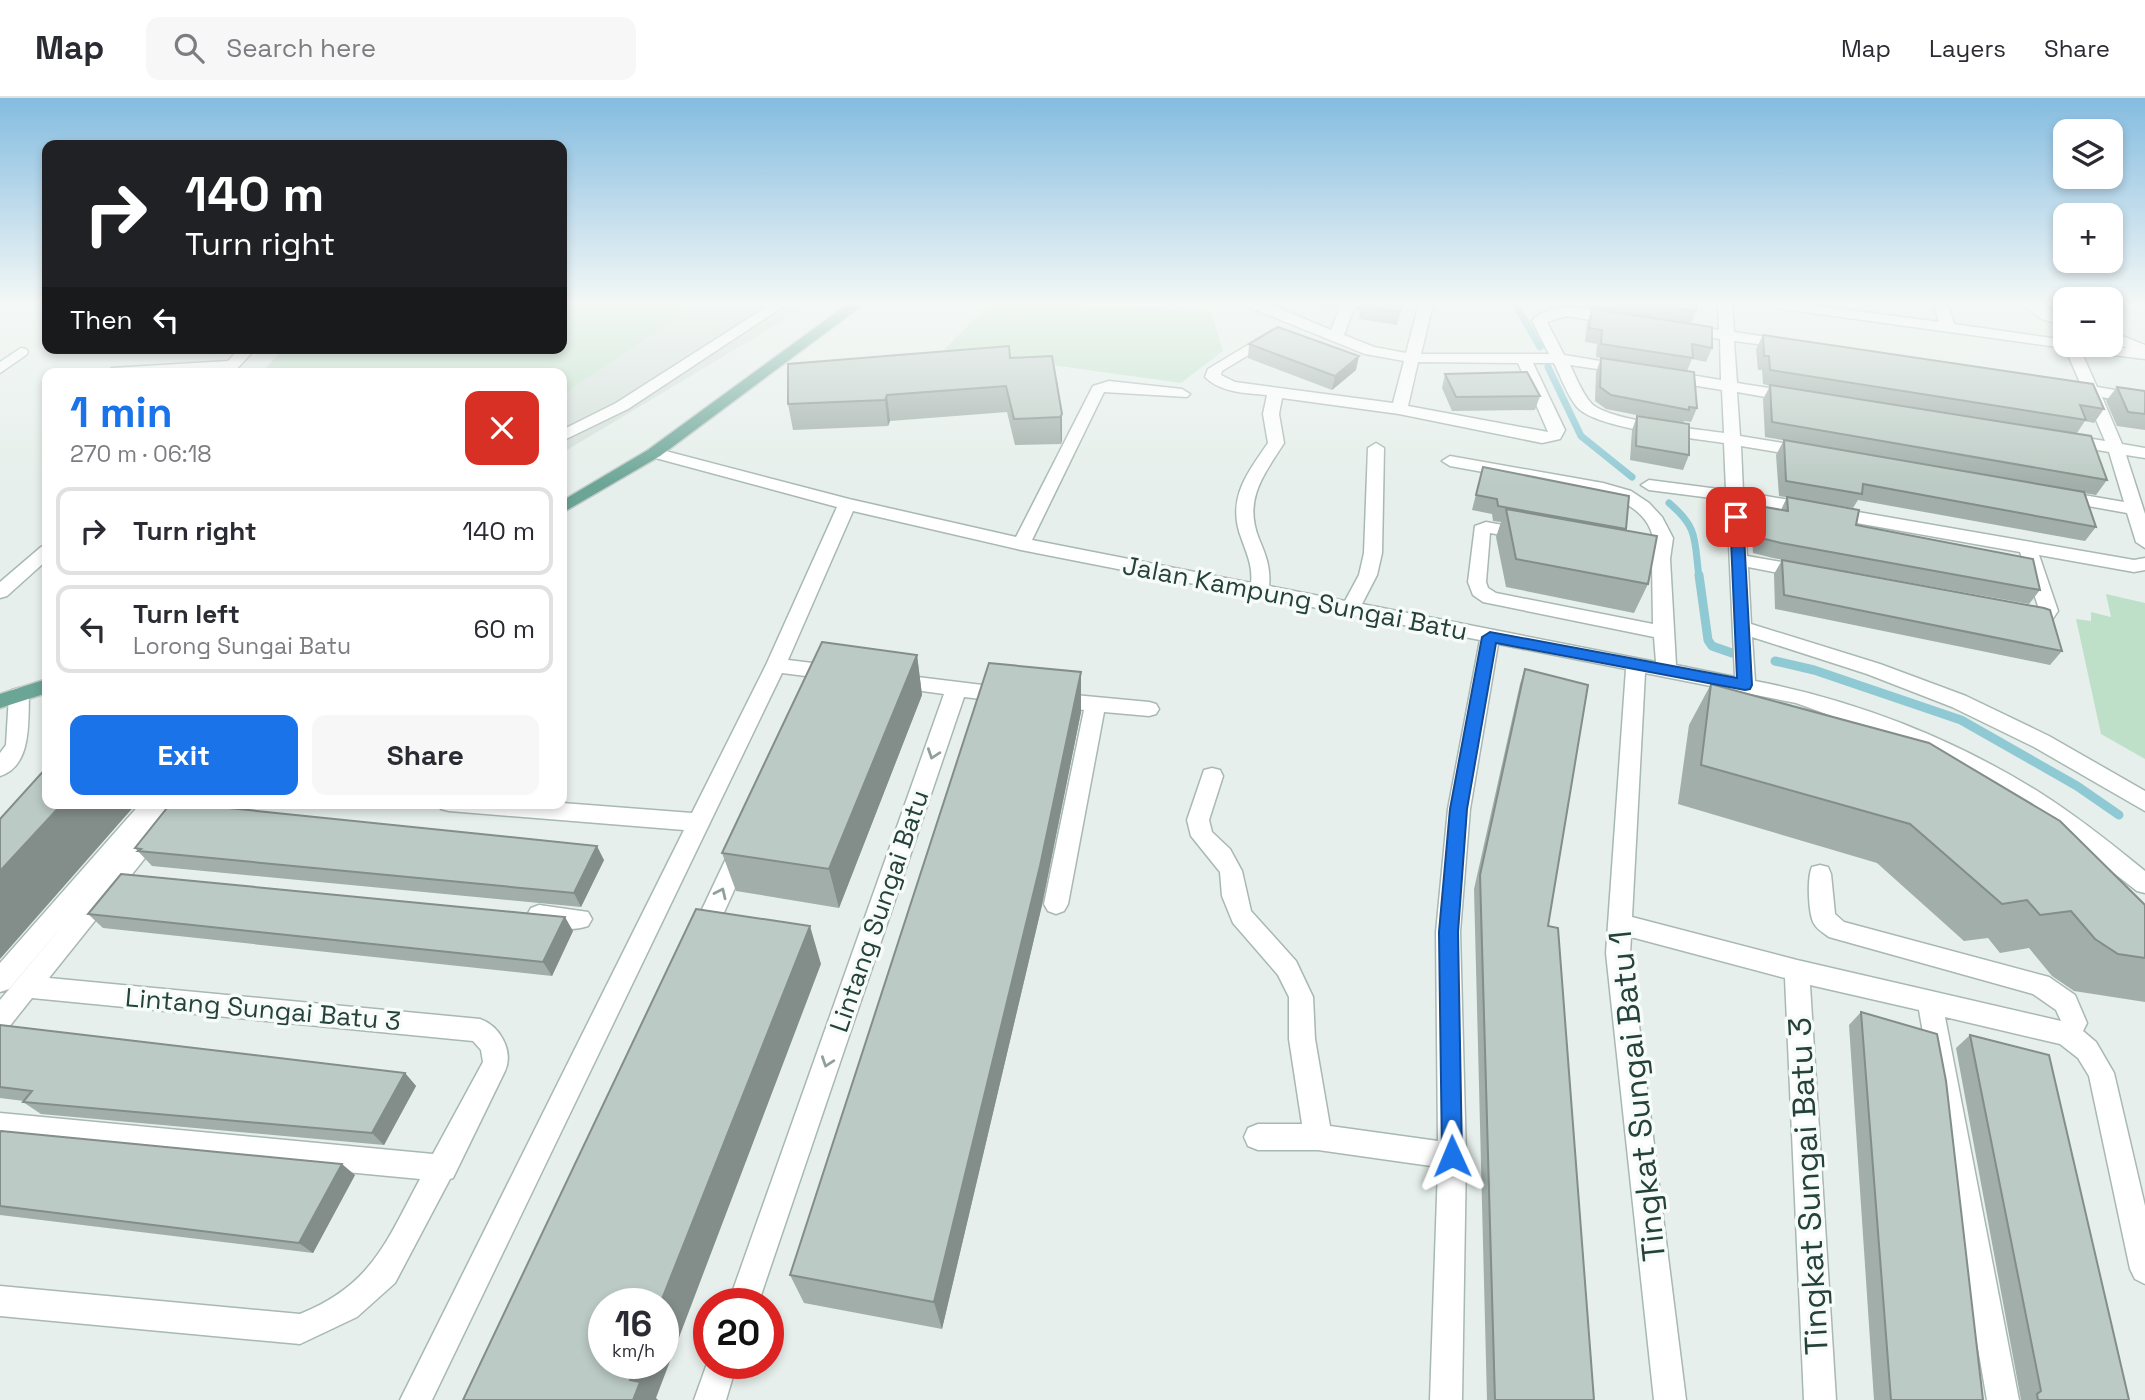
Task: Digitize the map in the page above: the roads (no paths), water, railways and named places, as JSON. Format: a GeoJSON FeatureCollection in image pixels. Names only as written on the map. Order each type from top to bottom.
{"type":"FeatureCollection","features":[{"type":"Feature","properties":{"kind":"main road"},"geometry":{"type":"LineString","coordinates":[[567,505],[654,453],[771,365]]}},
{"type":"Feature","properties":{"kind":"main road"},"geometry":{"type":"LineString","coordinates":[[10,698],[42,688]]}},
{"type":"Feature","properties":{"kind":"street"},"geometry":{"type":"LineString","coordinates":[[567,434],[622,406],[686,365]]}},
{"type":"Feature","properties":{"kind":"street"},"geometry":{"type":"LineString","coordinates":[[1222,365],[1212,374],[1222,383],[1399,409],[1542,438],[1554,436],[1557,430],[1527,365]]}},
{"type":"Feature","properties":{"kind":"street"},"geometry":{"type":"LineString","coordinates":[[1399,409],[1409,365]]}},
{"type":"Feature","properties":{"kind":"street"},"geometry":{"type":"LineString","coordinates":[[1564,365],[1583,404],[1593,413],[1619,421],[1826,455]]}},
{"type":"Feature","properties":{"kind":"street"},"geometry":{"type":"LineString","coordinates":[[1596,365],[1812,400]]}},
{"type":"Feature","properties":{"kind":"street"},"geometry":{"type":"LineString","coordinates":[[1729,365],[1745,685]]}},
{"type":"Feature","properties":{"kind":"street"},"geometry":{"type":"LineString","coordinates":[[2079,365],[2136,499],[2145,542]]}},
{"type":"Feature","properties":{"kind":"street"},"geometry":{"type":"LineString","coordinates":[[2051,384],[2145,400]]}},
{"type":"Feature","properties":{"kind":"street"},"geometry":{"type":"LineString","coordinates":[[1021,544],[1098,389],[1102,386],[1182,394]]}},
{"type":"Feature","properties":{"kind":"street"},"geometry":{"type":"LineString","coordinates":[[1259,591],[1263,576],[1262,565],[1247,538],[1243,510],[1247,488],[1276,443],[1271,414],[1275,392]]}},
{"type":"Feature","properties":{"kind":"street"},"geometry":{"type":"LineString","coordinates":[[2047,437],[2145,453]]}},
{"type":"Feature","properties":{"kind":"street"},"geometry":{"type":"LineString","coordinates":[[1350,609],[1368,575],[1373,553],[1376,448]]}},
{"type":"Feature","properties":{"kind":"street","name":"Jalan Kampung Sungai Batu"},"geometry":{"type":"LineString","coordinates":[[654,453],[847,504],[1021,544],[1636,666],[1745,685],[1853,713],[1911,736],[2033,799],[2088,837],[2145,884]]}},
{"type":"Feature","properties":{"kind":"street"},"geometry":{"type":"LineString","coordinates":[[1450,461],[1603,488],[1735,496],[2134,566],[2145,564]]}},
{"type":"Feature","properties":{"kind":"street"},"geometry":{"type":"LineString","coordinates":[[1637,490],[1643,507],[1656,521],[1664,538],[1661,559],[1667,672]]}},
{"type":"Feature","properties":{"kind":"street"},"geometry":{"type":"LineString","coordinates":[[2040,493],[2136,499]]}},
{"type":"Feature","properties":{"kind":"street"},"geometry":{"type":"LineString","coordinates":[[416,1400],[776,665],[847,504]]}},
{"type":"Feature","properties":{"kind":"street"},"geometry":{"type":"LineString","coordinates":[[1545,537],[1486,527],[1481,530],[1477,582],[1480,591],[1490,598],[1663,632]]}},
{"type":"Feature","properties":{"kind":"street"},"geometry":{"type":"LineString","coordinates":[[2009,611],[2045,616],[2049,611],[2028,548]]}},
{"type":"Feature","properties":{"kind":"street"},"geometry":{"type":"LineString","coordinates":[[1608,549],[1661,559]]}},
{"type":"Feature","properties":{"kind":"street"},"geometry":{"type":"LineString","coordinates":[[0,592],[42,557]]}},
{"type":"Feature","properties":{"kind":"street"},"geometry":{"type":"LineString","coordinates":[[1738,560],[1820,575]]}},
{"type":"Feature","properties":{"kind":"street"},"geometry":{"type":"LineString","coordinates":[[1742,628],[1882,671],[1973,706],[2060,750],[2145,803]]}},
{"type":"Feature","properties":{"kind":"street"},"geometry":{"type":"LineString","coordinates":[[1447,1400],[1452,1156],[1448,932],[1459,809],[1490,637]]}},
{"type":"Feature","properties":{"kind":"street"},"geometry":{"type":"LineString","coordinates":[[776,665],[956,690],[1149,709]]}},
{"type":"Feature","properties":{"kind":"street","name":"Tingkat Sungai Batu 1"},"geometry":{"type":"LineString","coordinates":[[1636,666],[1618,953],[1670,1400]]}},
{"type":"Feature","properties":{"kind":"street"},"geometry":{"type":"LineString","coordinates":[[811,697],[823,671]]}},
{"type":"Feature","properties":{"kind":"street","name":"Lintang Sungai Batu"},"geometry":{"type":"LineString","coordinates":[[749,1288],[956,690]]}},
{"type":"Feature","properties":{"kind":"street"},"geometry":{"type":"LineString","coordinates":[[0,768],[16,747],[10,698]]}},
{"type":"Feature","properties":{"kind":"street"},"geometry":{"type":"LineString","coordinates":[[1056,904],[1095,705]]}},
{"type":"Feature","properties":{"kind":"street"},"geometry":{"type":"LineString","coordinates":[[1212,776],[1198,820],[1202,836],[1222,855],[1231,870],[1234,896],[1241,916],[1287,968],[1301,997],[1302,1039],[1318,1137]]}},
{"type":"Feature","properties":{"kind":"street"},"geometry":{"type":"LineString","coordinates":[[0,981],[149,809]]}},
{"type":"Feature","properties":{"kind":"street"},"geometry":{"type":"LineString","coordinates":[[0,1019],[173,809]]}},
{"type":"Feature","properties":{"kind":"street"},"geometry":{"type":"LineString","coordinates":[[528,809],[698,822]]}},
{"type":"Feature","properties":{"kind":"street"},"geometry":{"type":"LineString","coordinates":[[690,960],[754,822]]}},
{"type":"Feature","properties":{"kind":"street"},"geometry":{"type":"LineString","coordinates":[[118,874],[146,877]]}},
{"type":"Feature","properties":{"kind":"street"},"geometry":{"type":"LineString","coordinates":[[1820,874],[1823,918],[1837,930],[2040,985],[2066,1003],[2074,1023],[2067,1034]]}},
{"type":"Feature","properties":{"kind":"street"},"geometry":{"type":"LineString","coordinates":[[512,912],[580,919]]}},
{"type":"Feature","properties":{"kind":"street"},"geometry":{"type":"LineString","coordinates":[[1619,923],[1797,971],[2067,1034],[2087,1050],[2097,1062],[2101,1073],[2145,1269]]}},
{"type":"Feature","properties":{"kind":"street","name":"Tingkat Sungai Batu 3"},"geometry":{"type":"LineString","coordinates":[[1797,971],[1819,1400]]}},
{"type":"Feature","properties":{"kind":"street","name":"Lintang Sungai Batu 3"},"geometry":{"type":"LineString","coordinates":[[27,987],[480,1030],[493,1045],[496,1063],[443,1168]]}},
{"type":"Feature","properties":{"kind":"street"},"geometry":{"type":"LineString","coordinates":[[1930,1002],[2003,1400]]}},
{"type":"Feature","properties":{"kind":"street"},"geometry":{"type":"LineString","coordinates":[[0,1126],[443,1168],[385,1273],[360,1298],[331,1317],[300,1329],[0,1301]]}},
{"type":"Feature","properties":{"kind":"street"},"geometry":{"type":"LineString","coordinates":[[1258,1136],[1318,1137],[1452,1156]]}},
{"type":"Feature","properties":{"kind":"street"},"geometry":{"type":"LineString","coordinates":[[710,1400],[717,1379]]}},
{"type":"Feature","properties":{"kind":"waterway"},"geometry":{"type":"LineString","coordinates":[[1548,367],[1581,436],[1632,477]]}},
{"type":"Feature","properties":{"kind":"waterway"},"geometry":{"type":"LineString","coordinates":[[1669,503],[1690,528],[1699,577]]}},
{"type":"Feature","properties":{"kind":"waterway"},"geometry":{"type":"LineString","coordinates":[[1699,575],[1708,640],[1712,646],[1732,653]]}},
{"type":"Feature","properties":{"kind":"waterway"},"geometry":{"type":"LineString","coordinates":[[1775,661],[1814,670],[1961,720],[2077,786],[2119,815]]}}]}
